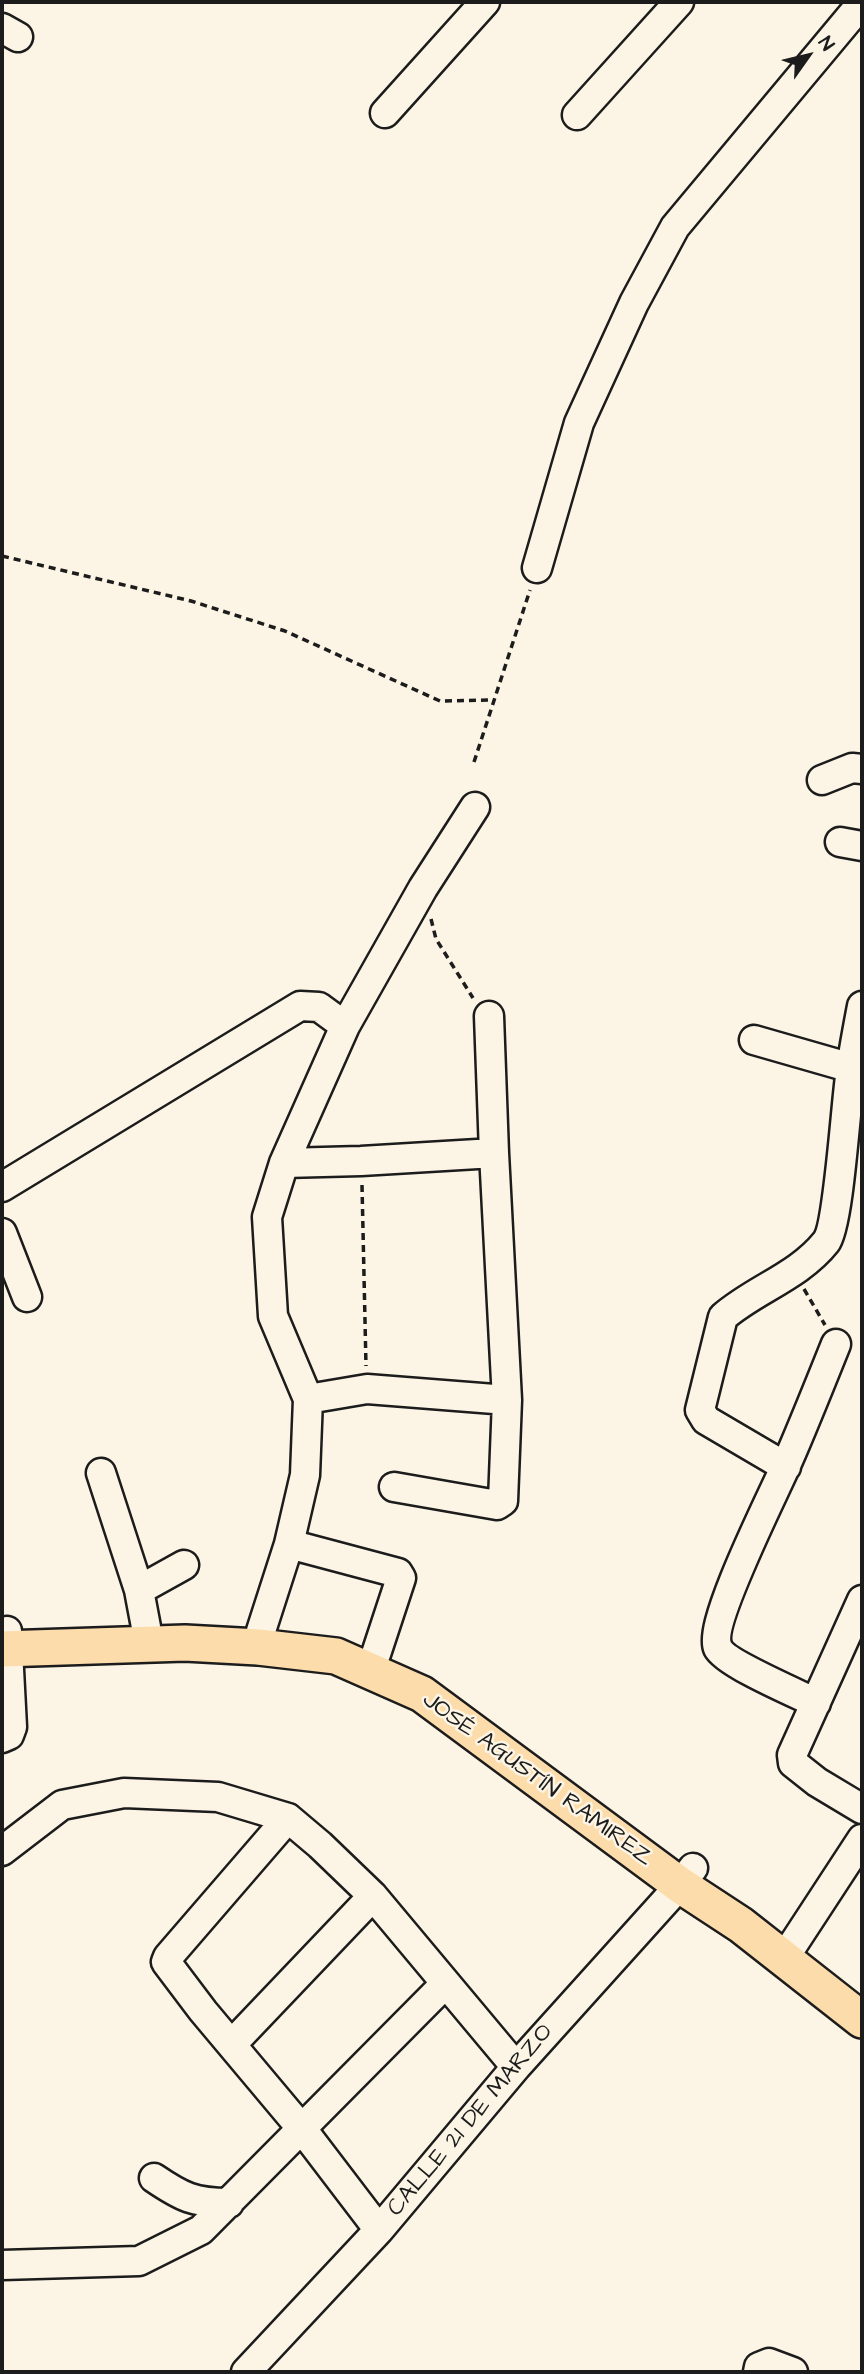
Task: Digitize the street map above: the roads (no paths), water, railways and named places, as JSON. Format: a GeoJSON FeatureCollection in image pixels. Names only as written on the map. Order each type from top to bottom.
{"type":"FeatureCollection","features":[{"type":"Feature","properties":{"kind":"main road","name":"JOSÉ AGUSTÍN RAMIREZ"},"geometry":{"type":"LineString","coordinates":[[5,1640],[146,1627],[200,1627],[336,1656],[422,1694],[792,1946],[862,2000]]}},
{"type":"Feature","properties":{"kind":"main road","name":"JOSÉ AGUSTÍN RAMIREZ"},"geometry":{"type":"LineString","coordinates":[[5,1640],[184,1643],[260,1639],[329,1641],[376,1654],[432,1679],[687,1876],[741,1925],[862,2020]]}},
{"type":"Feature","properties":{"kind":"street"},"geometry":{"type":"LineString","coordinates":[[385,113],[485,2]]}},
{"type":"Feature","properties":{"kind":"street"},"geometry":{"type":"LineString","coordinates":[[577,115],[679,2]]}},
{"type":"Feature","properties":{"kind":"street"},"geometry":{"type":"LineString","coordinates":[[537,568],[579,423],[634,303],[675,228],[862,3]]}},
{"type":"Feature","properties":{"kind":"street"},"geometry":{"type":"LineString","coordinates":[[822,780],[852,768],[862,769]]}},
{"type":"Feature","properties":{"kind":"street"},"geometry":{"type":"LineString","coordinates":[[260,1639],[289,1544],[305,1475],[308,1399],[273,1316],[267,1217],[284,1163],[345,1026],[423,888],[475,807]]}},
{"type":"Feature","properties":{"kind":"street"},"geometry":{"type":"LineString","coordinates":[[2,1187],[300,1006],[320,1007],[345,1026]]}},
{"type":"Feature","properties":{"kind":"street"},"geometry":{"type":"LineString","coordinates":[[786,1467],[706,1420],[700,1410],[723,1317],[733,1307],[794,1272],[829,1239],[856,1070],[862,1006]]}},
{"type":"Feature","properties":{"kind":"street"},"geometry":{"type":"LineString","coordinates":[[394,1487],[497,1505],[503,1501],[508,1400],[489,1016]]}},
{"type":"Feature","properties":{"kind":"street"},"geometry":{"type":"LineString","coordinates":[[754,1040],[856,1070]]}},
{"type":"Feature","properties":{"kind":"street"},"geometry":{"type":"LineString","coordinates":[[284,1163],[494,1153]]}},
{"type":"Feature","properties":{"kind":"street"},"geometry":{"type":"LineString","coordinates":[[2,1233],[27,1297]]}},
{"type":"Feature","properties":{"kind":"street"},"geometry":{"type":"LineString","coordinates":[[816,1703],[730,1661],[718,1649],[717,1640],[726,1601],[786,1467],[836,1344]]}},
{"type":"Feature","properties":{"kind":"street"},"geometry":{"type":"LineString","coordinates":[[308,1399],[367,1389],[508,1400]]}},
{"type":"Feature","properties":{"kind":"street"},"geometry":{"type":"LineString","coordinates":[[102,1473],[139,1590],[146,1627]]}},
{"type":"Feature","properties":{"kind":"street"},"geometry":{"type":"LineString","coordinates":[[289,1544],[398,1573],[401,1578],[376,1654]]}},
{"type":"Feature","properties":{"kind":"street"},"geometry":{"type":"LineString","coordinates":[[139,1590],[184,1565]]}},
{"type":"Feature","properties":{"kind":"street"},"geometry":{"type":"LineString","coordinates":[[862,1600],[792,1755],[793,1763],[817,1782],[862,1809]]}},
{"type":"Feature","properties":{"kind":"street"},"geometry":{"type":"LineString","coordinates":[[2,1738],[9,1735],[12,1727],[5,1640]]}},
{"type":"Feature","properties":{"kind":"street"},"geometry":{"type":"LineString","coordinates":[[2,1851],[62,1805],[124,1793],[218,1797],[288,1818],[320,1844],[373,1896],[516,2067]]}},
{"type":"Feature","properties":{"kind":"street"},"geometry":{"type":"LineString","coordinates":[[288,1818],[166,1962],[195,2001],[302,2129],[379,2230]]}},
{"type":"Feature","properties":{"kind":"street"},"geometry":{"type":"LineString","coordinates":[[792,1946],[862,1839]]}},
{"type":"Feature","properties":{"kind":"street","name":"CALLE 21 DE MARZO"},"geometry":{"type":"LineString","coordinates":[[246,2372],[379,2230],[516,2067],[687,1876]]}},
{"type":"Feature","properties":{"kind":"street"},"geometry":{"type":"LineString","coordinates":[[232,2044],[373,1896]]}},
{"type":"Feature","properties":{"kind":"street"},"geometry":{"type":"LineString","coordinates":[[2,2265],[139,2261],[201,2230],[445,1984]]}},
{"type":"Feature","properties":{"kind":"street"},"geometry":{"type":"LineString","coordinates":[[154,2178],[187,2198],[203,2203],[229,2203]]}},
{"type":"Feature","properties":{"kind":"street"},"geometry":{"type":"LineString","coordinates":[[758,2372],[759,2367],[769,2364],[793,2372]]}}]}
